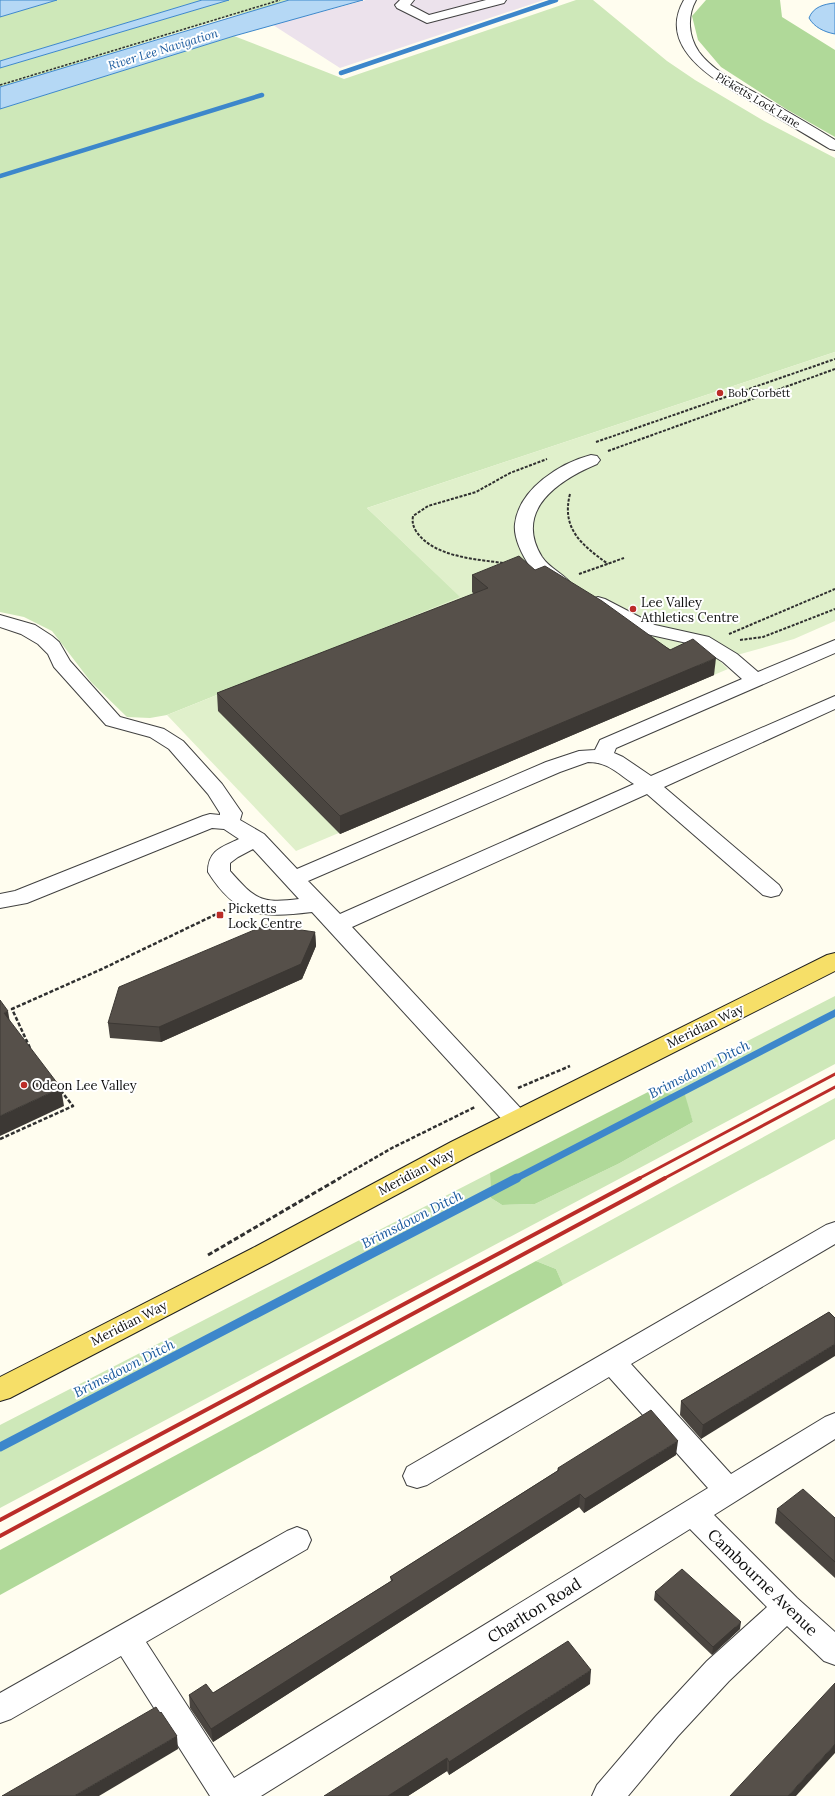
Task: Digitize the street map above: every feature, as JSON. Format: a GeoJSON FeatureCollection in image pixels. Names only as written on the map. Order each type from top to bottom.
{"type":"FeatureCollection","features":[{"type":"Feature","properties":{"kind":"main road","name":"Meridian Way"},"geometry":{"type":"LineString","coordinates":[[0,1390],[260,1256],[412,1174],[517,1120],[835,961]]}},
{"type":"Feature","properties":{"kind":"street"},"geometry":{"type":"LineString","coordinates":[[408,0],[401,5],[426,19],[500,0]]}},
{"type":"Feature","properties":{"kind":"street","name":"Picketts Lock Lane"},"geometry":{"type":"LineString","coordinates":[[690,0],[686,5],[683,14],[683,24],[688,42],[698,58],[724,80],[835,146]]}},
{"type":"Feature","properties":{"kind":"street"},"geometry":{"type":"LineString","coordinates":[[591,460],[576,465],[557,476],[537,494],[531,504],[524,524],[526,540],[530,552],[537,563],[557,582],[649,630],[702,641],[730,658],[755,680]]}},
{"type":"Feature","properties":{"kind":"street"},"geometry":{"type":"LineString","coordinates":[[0,621],[14,624],[41,636],[59,655],[61,663],[113,721],[157,733],[176,745],[215,789],[231,813],[229,823]]}},
{"type":"Feature","properties":{"kind":"street"},"geometry":{"type":"LineString","coordinates":[[603,756],[608,744],[835,646]]}},
{"type":"Feature","properties":{"kind":"street"},"geometry":{"type":"LineString","coordinates":[[336,925],[835,702]]}},
{"type":"Feature","properties":{"kind":"street"},"geometry":{"type":"LineString","coordinates":[[294,879],[553,767],[586,756],[603,756],[616,762],[649,786],[771,890]]}},
{"type":"Feature","properties":{"kind":"street"},"geometry":{"type":"LineString","coordinates":[[0,901],[19,898],[210,821],[229,823],[256,839],[412,1005],[517,1120]]}},
{"type":"Feature","properties":{"kind":"street"},"geometry":{"type":"LineString","coordinates":[[256,839],[230,852],[218,861],[219,872],[245,900],[260,907],[279,908],[316,904]]}},
{"type":"Feature","properties":{"kind":"street"},"geometry":{"type":"LineString","coordinates":[[417,1476],[835,1232]]}},
{"type":"Feature","properties":{"kind":"street"},"geometry":{"type":"LineString","coordinates":[[612,1362],[728,1490]]}},
{"type":"Feature","properties":{"kind":"street","name":"Charlton Road"},"geometry":{"type":"LineString","coordinates":[[233,1796],[835,1425]]}},
{"type":"Feature","properties":{"kind":"street","name":"Cambourne Avenue"},"geometry":{"type":"LineString","coordinates":[[692,1512],[787,1607],[835,1651]]}},
{"type":"Feature","properties":{"kind":"street"},"geometry":{"type":"LineString","coordinates":[[0,1709],[297,1540]]}},
{"type":"Feature","properties":{"kind":"street"},"geometry":{"type":"LineString","coordinates":[[608,1796],[667,1726],[718,1671],[787,1607]]}},
{"type":"Feature","properties":{"kind":"street"},"geometry":{"type":"LineString","coordinates":[[126,1637],[228,1796]]}},
{"type":"Feature","properties":{"kind":"path"},"geometry":{"type":"LineString","coordinates":[[0,85],[280,0]]}},
{"type":"Feature","properties":{"kind":"path"},"geometry":{"type":"LineString","coordinates":[[608,564],[578,540],[570,528],[567,516],[566,506],[569,495],[594,462],[589,458],[835,369]]}},
{"type":"Feature","properties":{"kind":"path"},"geometry":{"type":"LineString","coordinates":[[573,576],[624,558]]}},
{"type":"Feature","properties":{"kind":"path"},"geometry":{"type":"LineString","coordinates":[[727,635],[835,590]]}},
{"type":"Feature","properties":{"kind":"path"},"geometry":{"type":"LineString","coordinates":[[738,641],[763,637],[835,609]]}},
{"type":"Feature","properties":{"kind":"path"},"geometry":{"type":"LineString","coordinates":[[31,1049],[12,1008],[102,970],[245,900]]}},
{"type":"Feature","properties":{"kind":"path"},"geometry":{"type":"LineString","coordinates":[[526,1084],[533,1082]]}},
{"type":"Feature","properties":{"kind":"path"},"geometry":{"type":"LineString","coordinates":[[0,1139],[73,1106],[58,1087]]}},
{"type":"Feature","properties":{"kind":"path"},"geometry":{"type":"LineString","coordinates":[[206,1256],[392,1148],[454,1117]]}},
{"type":"Feature","properties":{"kind":"shaded area"},"geometry":{"type":"Polygon","coordinates":[[[366,0],[544,0],[340,68],[273,25],[366,0]]]}},
{"type":"Feature","properties":{"kind":"green space"},"geometry":{"type":"Polygon","coordinates":[[[57,0],[202,0],[0,61],[0,17],[57,0]]]}},
{"type":"Feature","properties":{"kind":"green space"},"geometry":{"type":"Polygon","coordinates":[[[229,0],[295,0],[228,17],[0,87],[0,68],[229,0]]]}},
{"type":"Feature","properties":{"kind":"green space"},"geometry":{"type":"Polygon","coordinates":[[[576,0],[593,0],[667,61],[695,80],[764,121],[835,158],[835,352],[367,508],[461,597],[167,715],[150,718],[127,717],[91,682],[52,631],[24,617],[0,612],[0,109],[234,36],[344,79],[576,0]]]}},
{"type":"Feature","properties":{"kind":"green space"},"geometry":{"type":"Polygon","coordinates":[[[706,0],[780,0],[782,17],[835,50],[835,137],[786,109],[721,67],[698,40],[692,16],[706,0]]]}},
{"type":"Feature","properties":{"kind":"green space","name":"Lee Valley Athletics Centre"},"geometry":{"type":"Polygon","coordinates":[[[835,352],[835,621],[794,639],[737,655],[721,662],[728,669],[296,851],[167,715],[460,597],[367,508],[835,352]]]}},
{"type":"Feature","properties":{"kind":"green space"},"geometry":{"type":"Polygon","coordinates":[[[835,996],[835,1064],[0,1508],[0,1425],[490,1173],[491,1198],[502,1205],[535,1204],[618,1164],[693,1122],[684,1096],[648,1092],[835,996]]]}},
{"type":"Feature","properties":{"kind":"green space"},"geometry":{"type":"Polygon","coordinates":[[[648,1092],[685,1095],[693,1122],[618,1164],[535,1204],[502,1205],[491,1198],[490,1173],[648,1092]]]}},
{"type":"Feature","properties":{"kind":"green space"},"geometry":{"type":"Polygon","coordinates":[[[835,1098],[835,1139],[563,1285],[556,1269],[536,1261],[835,1098]]]}},
{"type":"Feature","properties":{"kind":"green space"},"geometry":{"type":"Polygon","coordinates":[[[536,1261],[556,1269],[563,1285],[0,1595],[0,1550],[536,1261]]]}},
{"type":"Feature","properties":{"kind":"water"},"geometry":{"type":"Polygon","coordinates":[[[0,0],[57,0],[0,17],[0,0]]]}},
{"type":"Feature","properties":{"kind":"water"},"geometry":{"type":"Polygon","coordinates":[[[202,0],[229,0],[0,68],[0,61],[202,0]]]}},
{"type":"Feature","properties":{"kind":"water","name":"River Lee Navigation"},"geometry":{"type":"Polygon","coordinates":[[[289,0],[363,0],[234,36],[0,109],[0,87],[289,0]]]}},
{"type":"Feature","properties":{"kind":"water"},"geometry":{"type":"Polygon","coordinates":[[[835,3],[835,34],[820,29],[809,18],[813,11],[819,7],[835,3]]]}},
{"type":"Feature","properties":{"kind":"building"},"geometry":{"type":"Polygon","coordinates":[[[519,556],[535,570],[545,566],[602,601],[670,650],[693,639],[716,658],[340,816],[217,693],[488,588],[472,575],[519,556]]]}},
{"type":"Feature","properties":{"kind":"building"},"geometry":{"type":"Polygon","coordinates":[[[266,925],[315,932],[301,964],[159,1027],[108,1023],[119,987],[266,925]]]}},
{"type":"Feature","properties":{"kind":"building","name":"Odeon Lee Valley"},"geometry":{"type":"Polygon","coordinates":[[[0,1000],[8,1011],[4,1013],[61,1088],[0,1116],[0,1000]]]}},
{"type":"Feature","properties":{"kind":"building"},"geometry":{"type":"Polygon","coordinates":[[[829,1312],[835,1318],[835,1344],[703,1425],[681,1401],[829,1312]]]}},
{"type":"Feature","properties":{"kind":"building"},"geometry":{"type":"Polygon","coordinates":[[[651,1410],[678,1441],[585,1499],[580,1494],[211,1729],[189,1695],[206,1684],[213,1693],[393,1580],[390,1577],[559,1470],[558,1468],[651,1410]]]}},
{"type":"Feature","properties":{"kind":"building"},"geometry":{"type":"Polygon","coordinates":[[[803,1489],[835,1518],[835,1562],[777,1509],[803,1489]]]}},
{"type":"Feature","properties":{"kind":"building"},"geometry":{"type":"Polygon","coordinates":[[[682,1569],[741,1622],[713,1647],[655,1592],[682,1569]]]}},
{"type":"Feature","properties":{"kind":"building"},"geometry":{"type":"Polygon","coordinates":[[[568,1641],[591,1670],[449,1762],[447,1758],[388,1796],[324,1796],[568,1641]]]}},
{"type":"Feature","properties":{"kind":"building"},"geometry":{"type":"Polygon","coordinates":[[[835,1683],[835,1744],[788,1796],[730,1796],[835,1683]]]}},
{"type":"Feature","properties":{"kind":"building"},"geometry":{"type":"Polygon","coordinates":[[[156,1707],[177,1736],[74,1796],[2,1796],[156,1707]]]}},
{"type":"Feature","properties":{"kind":"waterway"},"geometry":{"type":"LineString","coordinates":[[341,73],[556,0]]}},
{"type":"Feature","properties":{"kind":"waterway"},"geometry":{"type":"LineString","coordinates":[[0,176],[262,95]]}},
{"type":"Feature","properties":{"kind":"waterway","name":"Brimsdown Ditch"},"geometry":{"type":"LineString","coordinates":[[515,1179],[835,1013]]}},
{"type":"Feature","properties":{"kind":"waterway","name":"Brimsdown Ditch"},"geometry":{"type":"LineString","coordinates":[[0,1447],[517,1178]]}},
{"type":"Feature","properties":{"kind":"railway"},"geometry":{"type":"LineString","coordinates":[[638,1179],[835,1074]]}},
{"type":"Feature","properties":{"kind":"railway"},"geometry":{"type":"LineString","coordinates":[[663,1179],[835,1087]]}},
{"type":"Feature","properties":{"kind":"railway"},"geometry":{"type":"LineString","coordinates":[[0,1520],[640,1178]]}},
{"type":"Feature","properties":{"kind":"railway"},"geometry":{"type":"LineString","coordinates":[[0,1536],[665,1178]]}},
{"type":"Feature","properties":{"kind":"place","name":"Bob Corbett"},"geometry":{"type":"Point","coordinates":[720,393]}},
{"type":"Feature","properties":{"kind":"place","name":"Lee Valley Athletics Centre"},"geometry":{"type":"Point","coordinates":[633,609]}},
{"type":"Feature","properties":{"kind":"place","name":"Picketts Lock Centre"},"geometry":{"type":"Point","coordinates":[220,915]}},
{"type":"Feature","properties":{"kind":"place","name":"Odeon Lee Valley"},"geometry":{"type":"Point","coordinates":[24,1085]}}]}
